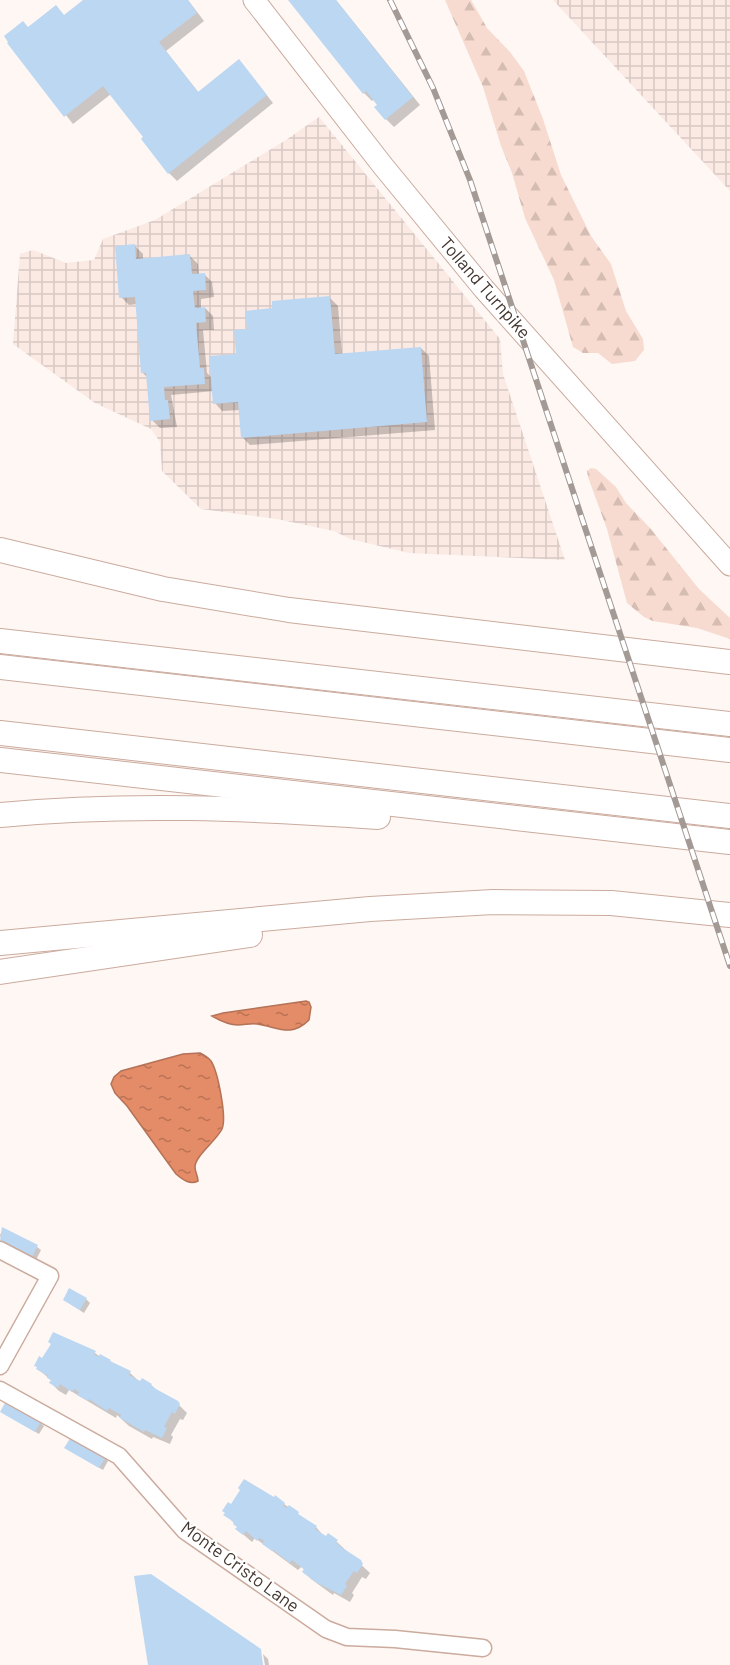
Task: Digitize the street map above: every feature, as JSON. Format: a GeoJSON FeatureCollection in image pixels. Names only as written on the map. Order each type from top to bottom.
{"type":"FeatureCollection","features":[{"type":"Feature","properties":{"kind":"highway"},"geometry":{"type":"LineString","coordinates":[[0,550],[163,589],[267,607],[730,662]]}},
{"type":"Feature","properties":{"kind":"highway"},"geometry":{"type":"LineString","coordinates":[[0,624],[31,630],[72,648]]}},
{"type":"Feature","properties":{"kind":"highway"},"geometry":{"type":"LineString","coordinates":[[0,641],[730,724]]}},
{"type":"Feature","properties":{"kind":"highway"},"geometry":{"type":"LineString","coordinates":[[0,667],[730,750]]}},
{"type":"Feature","properties":{"kind":"highway"},"geometry":{"type":"LineString","coordinates":[[0,733],[730,816]]}},
{"type":"Feature","properties":{"kind":"highway"},"geometry":{"type":"LineString","coordinates":[[0,760],[730,842]]}},
{"type":"Feature","properties":{"kind":"highway"},"geometry":{"type":"LineString","coordinates":[[0,815],[146,806],[381,817],[424,815],[452,810]]}},
{"type":"Feature","properties":{"kind":"highway"},"geometry":{"type":"LineString","coordinates":[[0,943],[369,909],[494,902],[584,902],[639,905],[730,915]]}},
{"type":"Feature","properties":{"kind":"highway"},"geometry":{"type":"LineString","coordinates":[[0,972],[371,917],[424,907]]}},
{"type":"Feature","properties":{"kind":"main road","name":"Tolland Turnpike"},"geometry":{"type":"LineString","coordinates":[[254,0],[383,166],[484,289],[730,565]]}},
{"type":"Feature","properties":{"kind":"street"},"geometry":{"type":"LineString","coordinates":[[0,1250],[50,1276],[0,1366]]}},
{"type":"Feature","properties":{"kind":"street","name":"Monte Cristo Lane"},"geometry":{"type":"LineString","coordinates":[[0,1390],[119,1456],[184,1531],[326,1629],[347,1637],[395,1639],[483,1648]]}},
{"type":"Feature","properties":{"kind":"shaded area"},"geometry":{"type":"Polygon","coordinates":[[[553,0],[730,0],[730,191],[553,0]]]}},
{"type":"Feature","properties":{"kind":"shaded area"},"geometry":{"type":"Polygon","coordinates":[[[319,117],[500,339],[503,374],[565,560],[409,553],[350,539],[334,531],[277,519],[201,509],[162,471],[160,442],[151,429],[95,403],[13,344],[20,254],[33,250],[66,263],[94,260],[103,239],[155,220],[286,140],[319,117]]]}},
{"type":"Feature","properties":{"kind":"green space"},"geometry":{"type":"Polygon","coordinates":[[[445,0],[471,0],[487,28],[524,71],[543,119],[561,175],[591,236],[611,264],[626,311],[643,339],[644,350],[635,361],[612,364],[598,353],[583,353],[573,347],[554,280],[525,218],[483,87],[445,0]]]}},
{"type":"Feature","properties":{"kind":"green space"},"geometry":{"type":"Polygon","coordinates":[[[591,468],[596,469],[616,487],[626,503],[650,528],[699,589],[730,618],[730,639],[697,628],[653,621],[644,617],[627,603],[607,529],[588,477],[587,471],[591,468]]]}},
{"type":"Feature","properties":{"kind":"water"},"geometry":{"type":"Polygon","coordinates":[[[306,1001],[311,1007],[309,1020],[296,1029],[290,1030],[254,1024],[235,1025],[212,1016],[223,1013],[306,1001]]]}},
{"type":"Feature","properties":{"kind":"water"},"geometry":{"type":"Polygon","coordinates":[[[200,1053],[211,1061],[216,1075],[223,1106],[223,1123],[219,1134],[196,1163],[198,1181],[189,1182],[176,1174],[115,1093],[111,1084],[114,1077],[121,1071],[183,1054],[200,1053]]]}},
{"type":"Feature","properties":{"kind":"building"},"geometry":{"type":"Polygon","coordinates":[[[83,0],[188,0],[197,13],[159,42],[198,92],[239,59],[267,95],[168,174],[141,139],[143,137],[103,86],[64,117],[7,43],[4,36],[23,21],[28,27],[56,5],[64,15],[83,0]]]}},
{"type":"Feature","properties":{"kind":"building"},"geometry":{"type":"Polygon","coordinates":[[[288,0],[336,0],[413,97],[385,120],[374,107],[377,105],[366,91],[363,94],[288,0]]]}},
{"type":"Feature","properties":{"kind":"building"},"geometry":{"type":"Polygon","coordinates":[[[135,244],[136,259],[190,254],[192,274],[205,273],[206,290],[193,291],[195,308],[205,307],[206,322],[196,323],[200,368],[204,368],[205,384],[164,387],[170,419],[150,421],[146,373],[141,373],[135,297],[119,298],[115,246],[135,244]]]}},
{"type":"Feature","properties":{"kind":"building"},"geometry":{"type":"Polygon","coordinates":[[[330,296],[335,354],[421,347],[427,422],[241,438],[238,402],[213,404],[209,356],[236,354],[234,330],[247,329],[245,311],[272,308],[272,301],[330,296]]]}},
{"type":"Feature","properties":{"kind":"building"},"geometry":{"type":"Polygon","coordinates":[[[2,1227],[38,1245],[32,1257],[0,1241],[2,1227]]]}},
{"type":"Feature","properties":{"kind":"building"},"geometry":{"type":"Polygon","coordinates":[[[69,1288],[87,1298],[80,1310],[63,1300],[69,1288]]]}},
{"type":"Feature","properties":{"kind":"building"},"geometry":{"type":"Polygon","coordinates":[[[53,1332],[96,1351],[94,1354],[98,1357],[100,1354],[131,1371],[129,1375],[140,1381],[142,1378],[178,1401],[180,1404],[175,1414],[172,1412],[164,1427],[167,1428],[162,1438],[145,1430],[144,1432],[120,1418],[121,1415],[109,1408],[107,1411],[89,1399],[88,1401],[77,1395],[79,1392],[74,1389],[72,1392],[60,1384],[58,1388],[49,1383],[51,1380],[47,1378],[48,1376],[34,1366],[39,1356],[42,1358],[51,1344],[48,1342],[53,1332]]]}},
{"type":"Feature","properties":{"kind":"building"},"geometry":{"type":"Polygon","coordinates":[[[6,1401],[41,1421],[35,1432],[0,1412],[6,1401]]]}},
{"type":"Feature","properties":{"kind":"building"},"geometry":{"type":"Polygon","coordinates":[[[71,1437],[106,1457],[99,1468],[64,1448],[71,1437]]]}},
{"type":"Feature","properties":{"kind":"building"},"geometry":{"type":"Polygon","coordinates":[[[244,1479],[274,1497],[275,1495],[285,1503],[283,1506],[287,1508],[289,1505],[299,1512],[298,1514],[317,1526],[315,1529],[326,1536],[328,1533],[338,1540],[336,1542],[341,1547],[361,1560],[363,1564],[357,1573],[354,1571],[341,1595],[317,1583],[302,1572],[304,1569],[292,1560],[290,1563],[262,1544],[264,1541],[259,1538],[257,1541],[246,1531],[243,1535],[235,1529],[237,1527],[233,1524],[234,1522],[223,1515],[225,1513],[222,1511],[228,1502],[231,1504],[244,1479]]]}},
{"type":"Feature","properties":{"kind":"building"},"geometry":{"type":"Polygon","coordinates":[[[151,1574],[261,1649],[263,1665],[148,1665],[134,1576],[151,1574]]]}},
{"type":"Feature","properties":{"kind":"railway"},"geometry":{"type":"LineString","coordinates":[[390,0],[433,88],[470,180],[730,966]]}}]}
